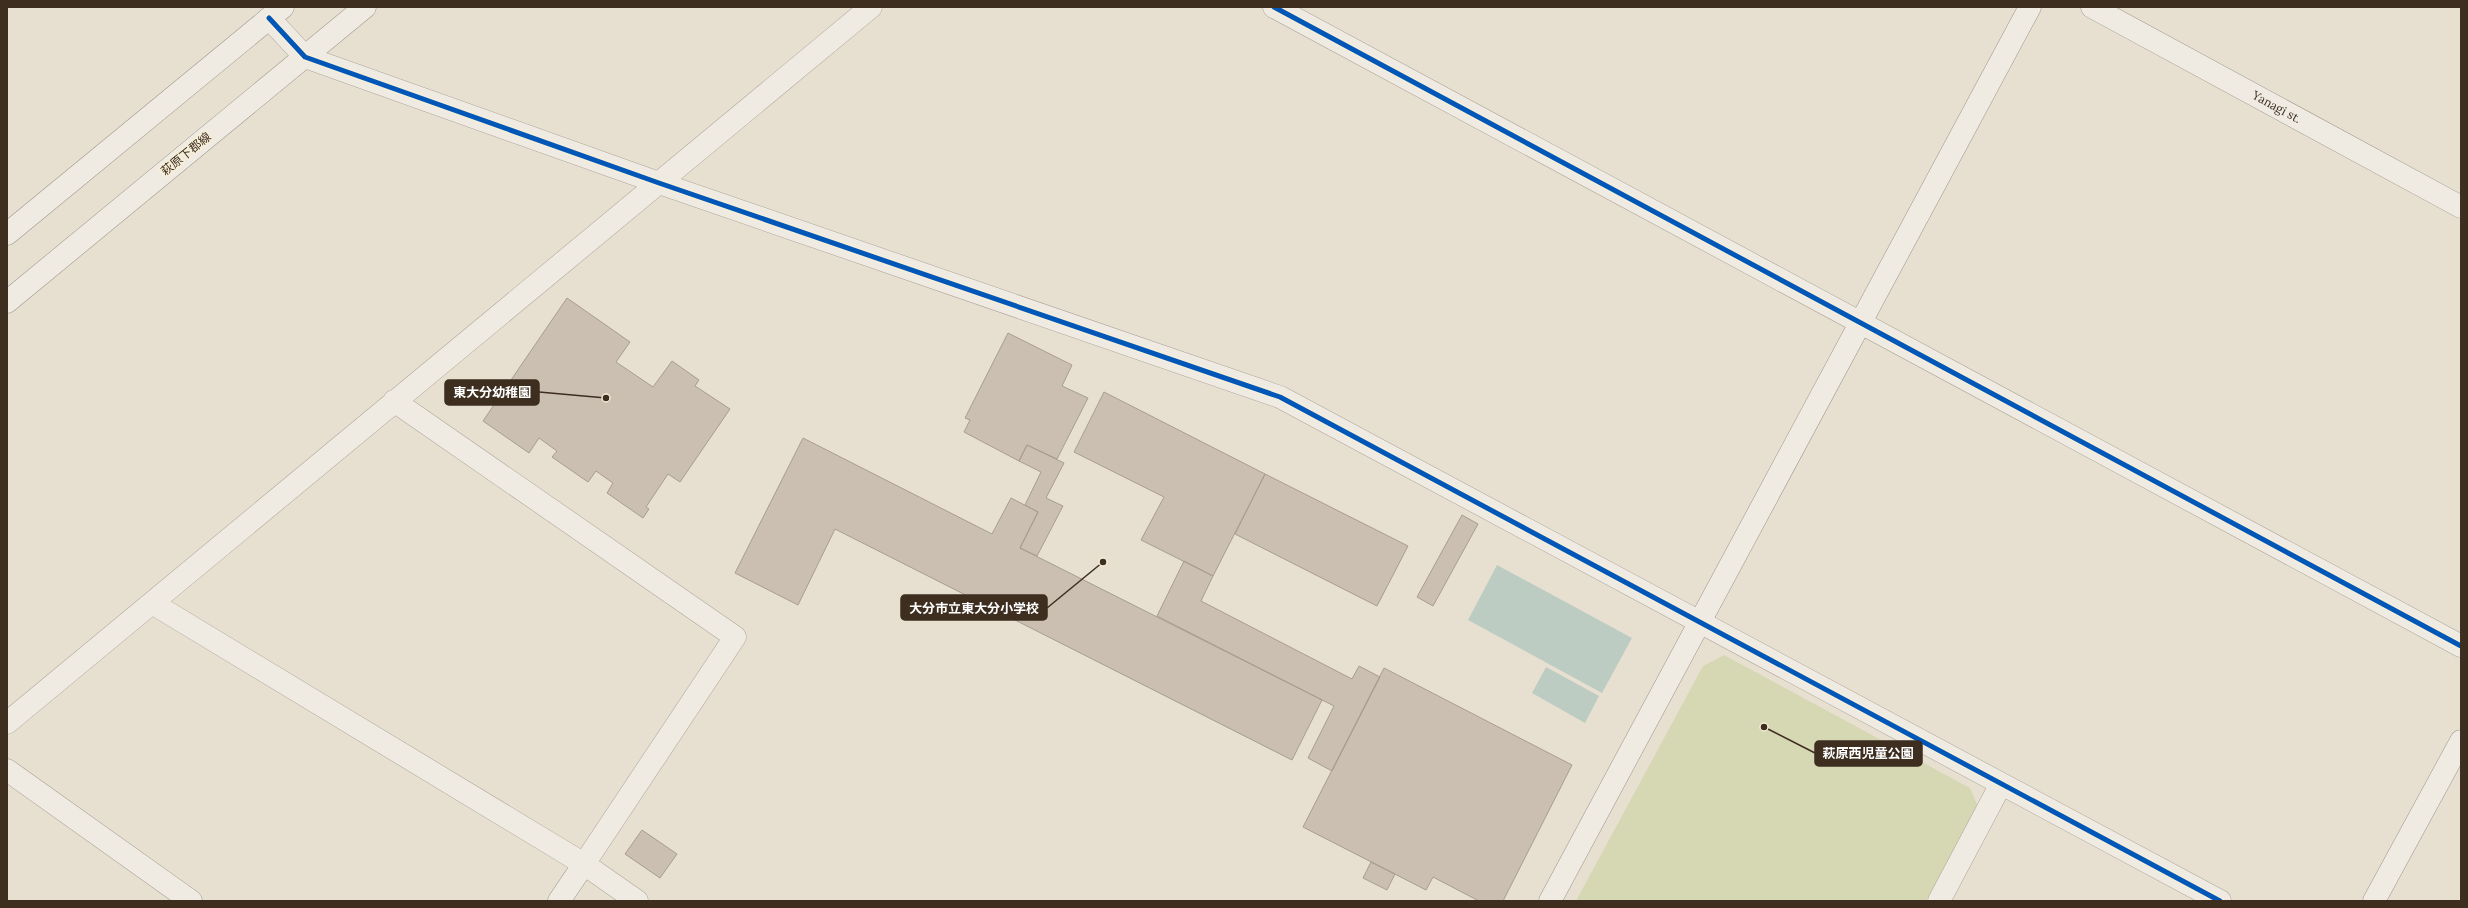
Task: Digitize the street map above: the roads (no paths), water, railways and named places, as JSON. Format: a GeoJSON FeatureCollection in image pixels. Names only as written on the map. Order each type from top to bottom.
{"type":"FeatureCollection","features":[{"type":"Feature","properties":{"kind":"street","name":"萩原下郡線"},"geometry":{"type":"LineString","coordinates":[[7,302],[365,7]]}},
{"type":"Feature","properties":{"kind":"street"},"geometry":{"type":"LineString","coordinates":[[7,723],[871,7]]}},
{"type":"Feature","properties":{"kind":"street"},"geometry":{"type":"LineString","coordinates":[[1274,7],[2461,646]]}},
{"type":"Feature","properties":{"kind":"street"},"geometry":{"type":"LineString","coordinates":[[1550,901],[2030,7]]}},
{"type":"Feature","properties":{"kind":"street","name":"Yanagi st."},"geometry":{"type":"LineString","coordinates":[[2092,7],[2461,207]]}},
{"type":"Feature","properties":{"kind":"street"},"geometry":{"type":"LineString","coordinates":[[7,234],[276,13],[305,57],[658,183],[1280,397],[2220,901]]}},
{"type":"Feature","properties":{"kind":"street"},"geometry":{"type":"LineString","coordinates":[[394,402],[735,637],[559,901]]}},
{"type":"Feature","properties":{"kind":"street"},"geometry":{"type":"LineString","coordinates":[[152,603],[584,864],[637,901]]}},
{"type":"Feature","properties":{"kind":"street"},"geometry":{"type":"LineString","coordinates":[[2374,901],[2461,741]]}},
{"type":"Feature","properties":{"kind":"street"},"geometry":{"type":"LineString","coordinates":[[7,770],[190,901]]}},
{"type":"Feature","properties":{"kind":"street"},"geometry":{"type":"LineString","coordinates":[[1939,901],[2001,784]]}},
{"type":"Feature","properties":{"kind":"place","name":"東大分幼稚園"},"geometry":{"type":"Point","coordinates":[606,398]}},
{"type":"Feature","properties":{"kind":"place","name":"大分市立東大分小学校"},"geometry":{"type":"Point","coordinates":[1103,562]}},
{"type":"Feature","properties":{"kind":"place","name":"萩原西児童公園"},"geometry":{"type":"Point","coordinates":[1764,727]}}]}
